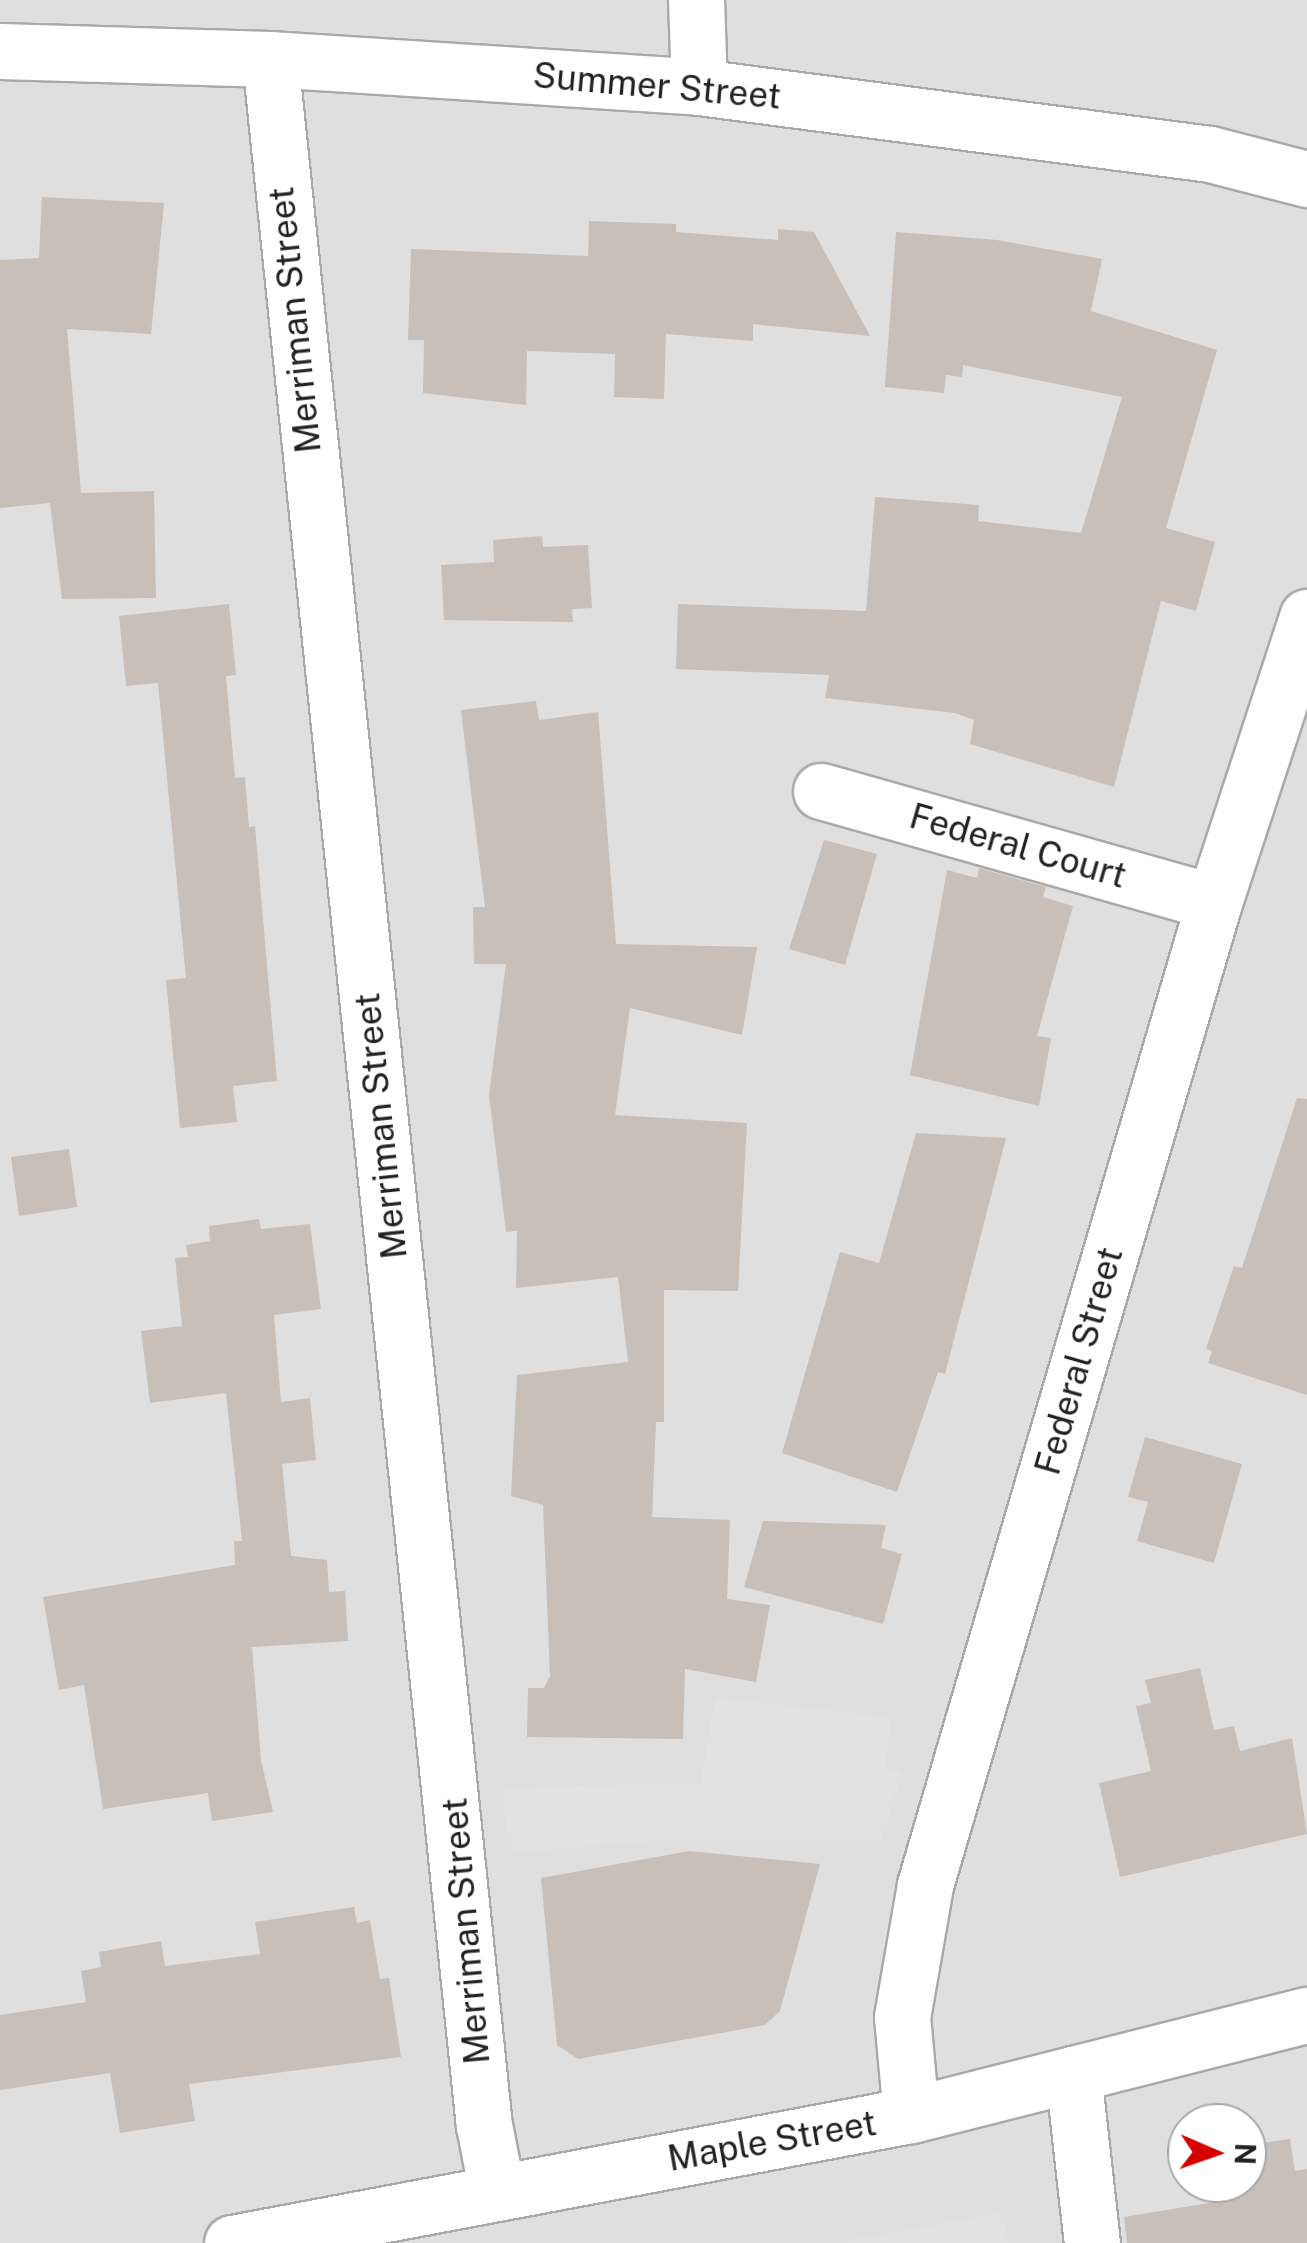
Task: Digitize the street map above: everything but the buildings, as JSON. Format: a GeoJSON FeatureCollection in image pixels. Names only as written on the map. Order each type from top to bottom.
{"type":"FeatureCollection","features":[{"type":"Feature","properties":{"kind":"street"},"geometry":{"type":"LineString","coordinates":[[696,0],[699,87]]}},
{"type":"Feature","properties":{"kind":"street","name":"Summer Street"},"geometry":{"type":"LineString","coordinates":[[0,51],[270,59],[699,87],[1191,151],[1307,179]]}},
{"type":"Feature","properties":{"kind":"street","name":"Merriman Street"},"geometry":{"type":"LineString","coordinates":[[270,59],[484,2125],[497,2192]]}},
{"type":"Feature","properties":{"kind":"street","name":"Federal Street"},"geometry":{"type":"LineString","coordinates":[[911,2115],[902,2017],[925,1885],[1214,902],[1307,617]]}},
{"type":"Feature","properties":{"kind":"street","name":"Federal Court"},"geometry":{"type":"LineString","coordinates":[[821,791],[1214,902]]}},
{"type":"Feature","properties":{"kind":"street","name":"Maple Street"},"geometry":{"type":"LineString","coordinates":[[232,2243],[911,2115],[1307,2015]]}},
{"type":"Feature","properties":{"kind":"street"},"geometry":{"type":"LineString","coordinates":[[1073,2074],[1092,2243]]}},
{"type":"Feature","properties":{"kind":"shaded area"},"geometry":{"type":"Polygon","coordinates":[[[0,0],[1307,0],[1307,2243],[0,2243],[0,0]]]}},
{"type":"Feature","properties":{"kind":"shaded area"},"geometry":{"type":"Polygon","coordinates":[[[715,1698],[891,1717],[885,1767],[902,1773],[881,1840],[673,1839],[509,1853],[502,1788],[701,1783],[715,1698]]]}},
{"type":"Feature","properties":{"kind":"shaded area"},"geometry":{"type":"Polygon","coordinates":[[[1003,2213],[1008,2243],[848,2243],[848,2240],[1003,2213]]]}}]}
